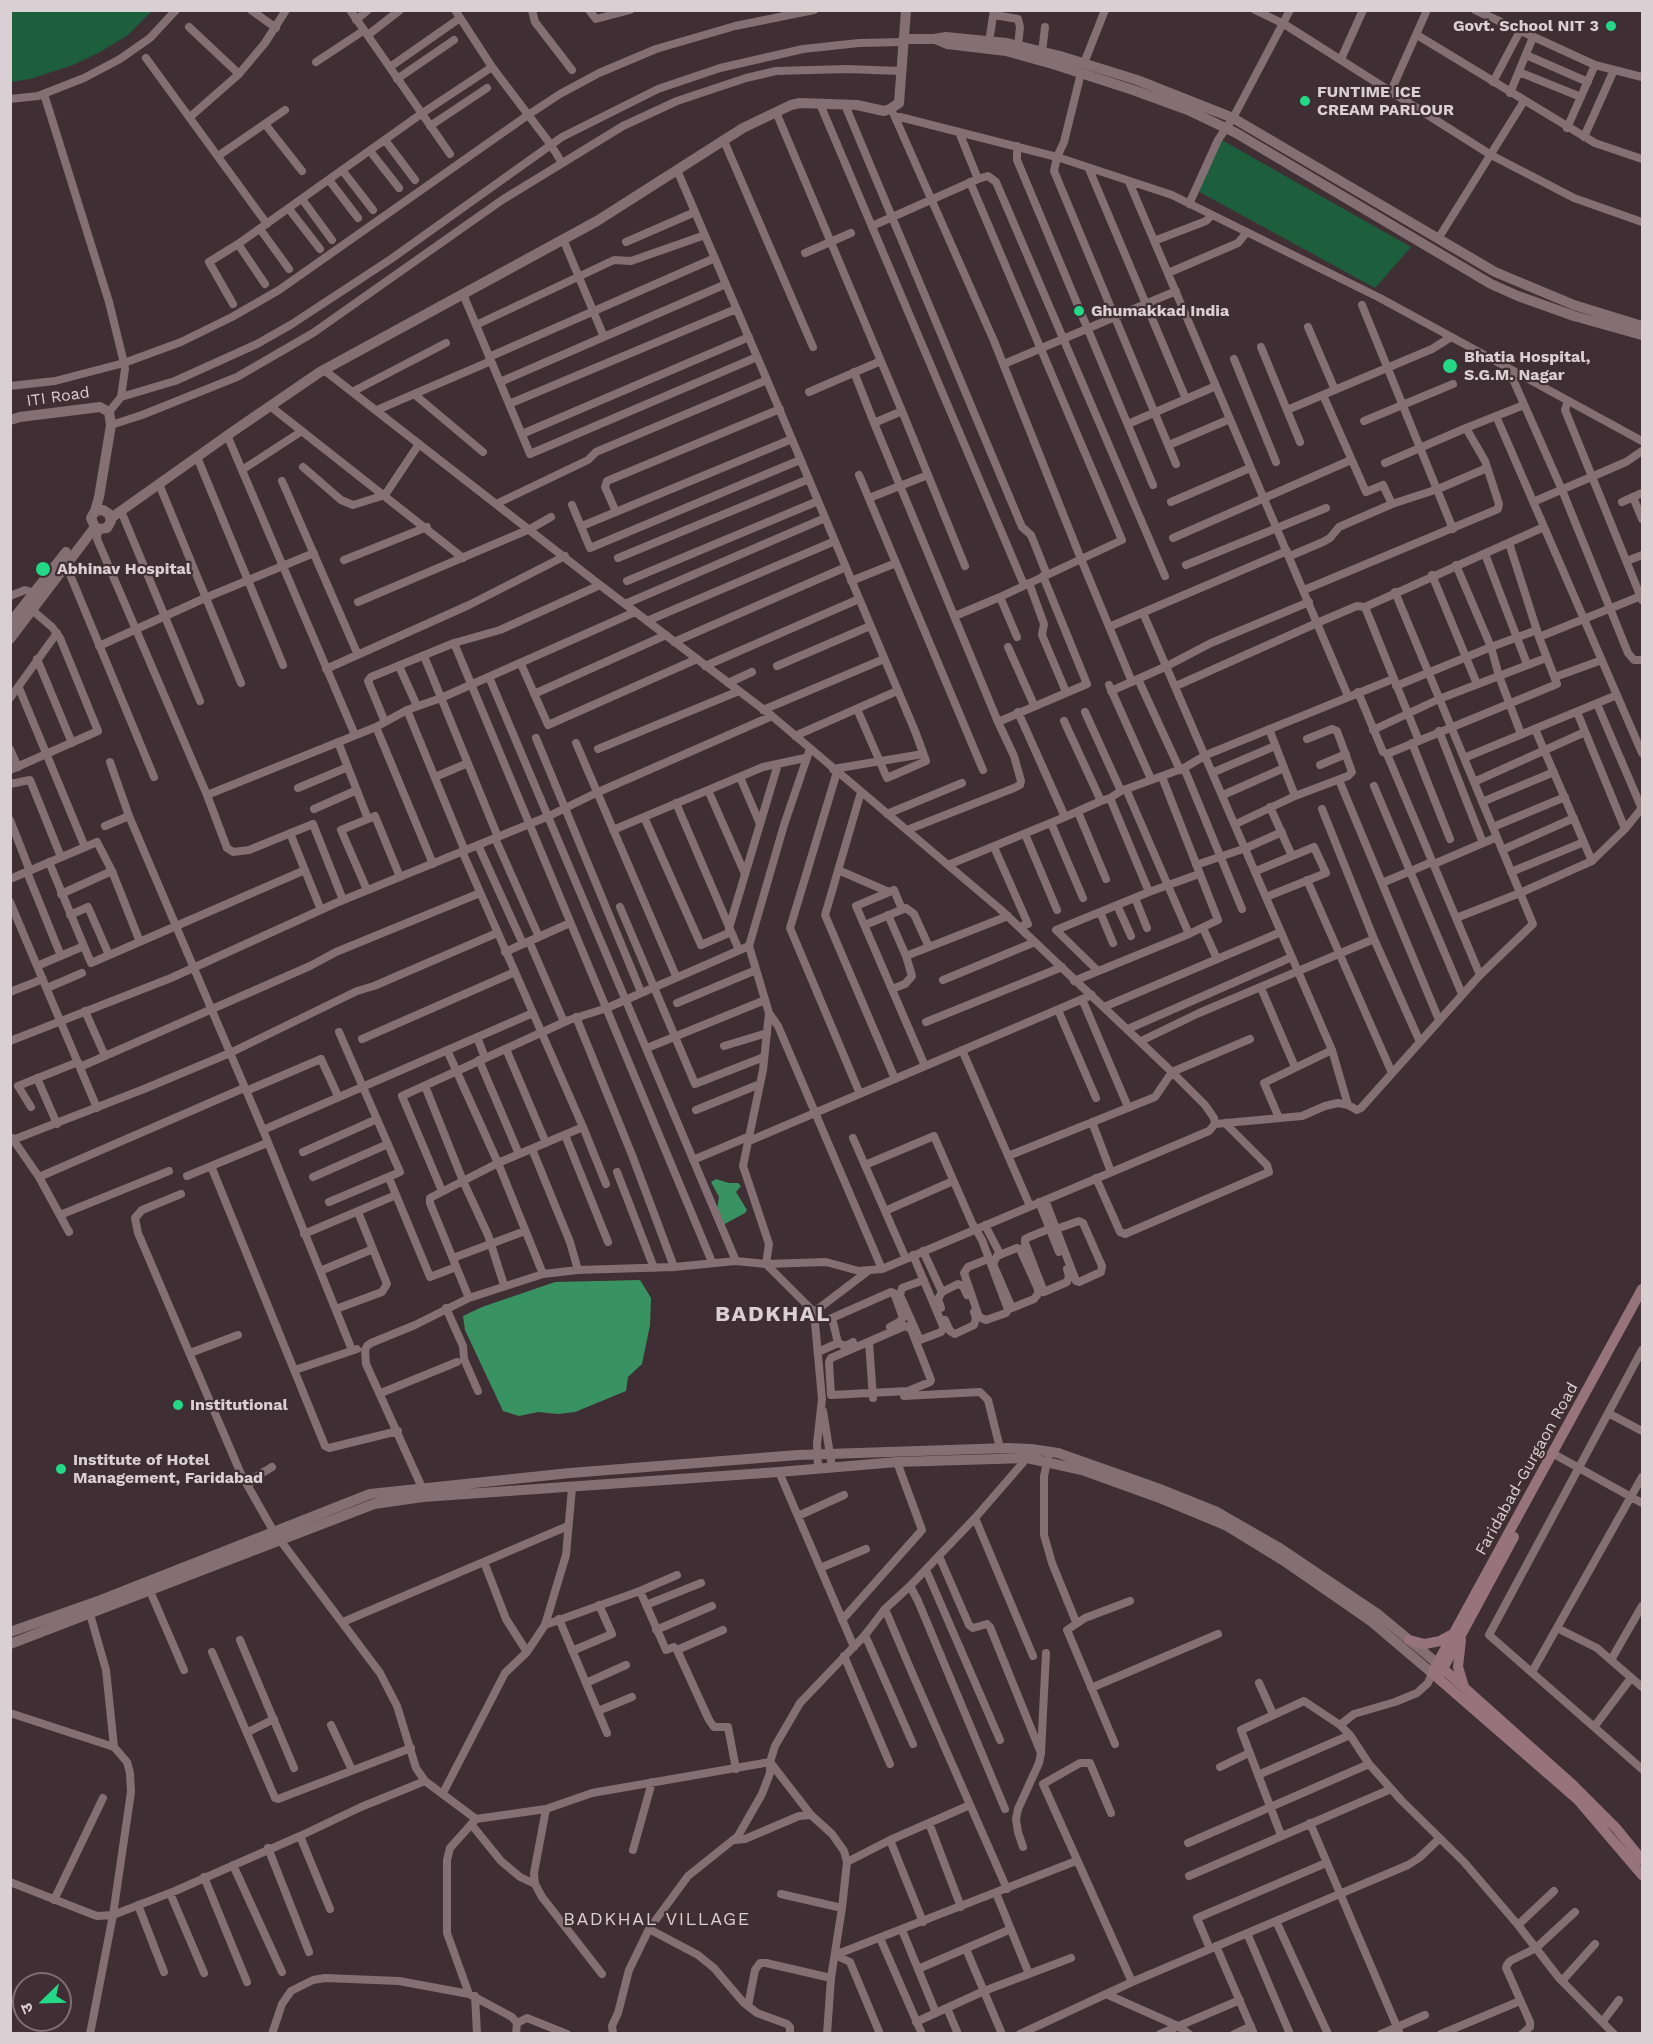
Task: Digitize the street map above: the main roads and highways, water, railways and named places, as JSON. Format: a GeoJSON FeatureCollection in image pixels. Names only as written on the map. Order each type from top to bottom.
{"type":"FeatureCollection","features":[{"type":"Feature","properties":{"kind":"main road","name":"Faridabad-Gurgaon Road"},"geometry":{"type":"LineString","coordinates":[[1437,1671],[1555,1455],[1642,1289]]}},
{"type":"Feature","properties":{"kind":"main road","name":"Faridabad-Gurgaon Road"},"geometry":{"type":"LineString","coordinates":[[1555,1455],[1642,1303]]}},
{"type":"Feature","properties":{"kind":"main road"},"geometry":{"type":"LineString","coordinates":[[1409,1640],[1425,1644],[1457,1634],[1458,1667],[1465,1688]]}},
{"type":"Feature","properties":{"kind":"main road"},"geometry":{"type":"LineString","coordinates":[[1437,1671],[1465,1688],[1572,1784],[1616,1828],[1642,1860]]}},
{"type":"Feature","properties":{"kind":"main road"},"geometry":{"type":"LineString","coordinates":[[1437,1671],[1578,1800],[1642,1875]]}},
{"type":"Feature","properties":{"kind":"place","name":"Govt. School NIT 3"},"geometry":{"type":"Point","coordinates":[1611,26]}},
{"type":"Feature","properties":{"kind":"place","name":"FUNTIME ICE CREAM PARLOUR"},"geometry":{"type":"Point","coordinates":[1305,101]}},
{"type":"Feature","properties":{"kind":"place","name":"Ghumakkad India"},"geometry":{"type":"Point","coordinates":[1079,311]}},
{"type":"Feature","properties":{"kind":"place","name":"Bhatia Hospital, S.G.M. Nagar"},"geometry":{"type":"Point","coordinates":[1450,366]}},
{"type":"Feature","properties":{"kind":"place","name":"Abhinav Hospital"},"geometry":{"type":"Point","coordinates":[43,569]}},
{"type":"Feature","properties":{"kind":"place","name":"Institutional"},"geometry":{"type":"Point","coordinates":[178,1405]}},
{"type":"Feature","properties":{"kind":"place","name":"Institute of Hotel Management, Faridabad"},"geometry":{"type":"Point","coordinates":[61,1469]}},
{"type":"Feature","properties":{"kind":"district","name":"BADKHAL"},"geometry":{"type":"Point","coordinates":[773,1315]}},
{"type":"Feature","properties":{"kind":"district","name":"BADKHAL VILLAGE"},"geometry":{"type":"Point","coordinates":[657,1920]}}]}
